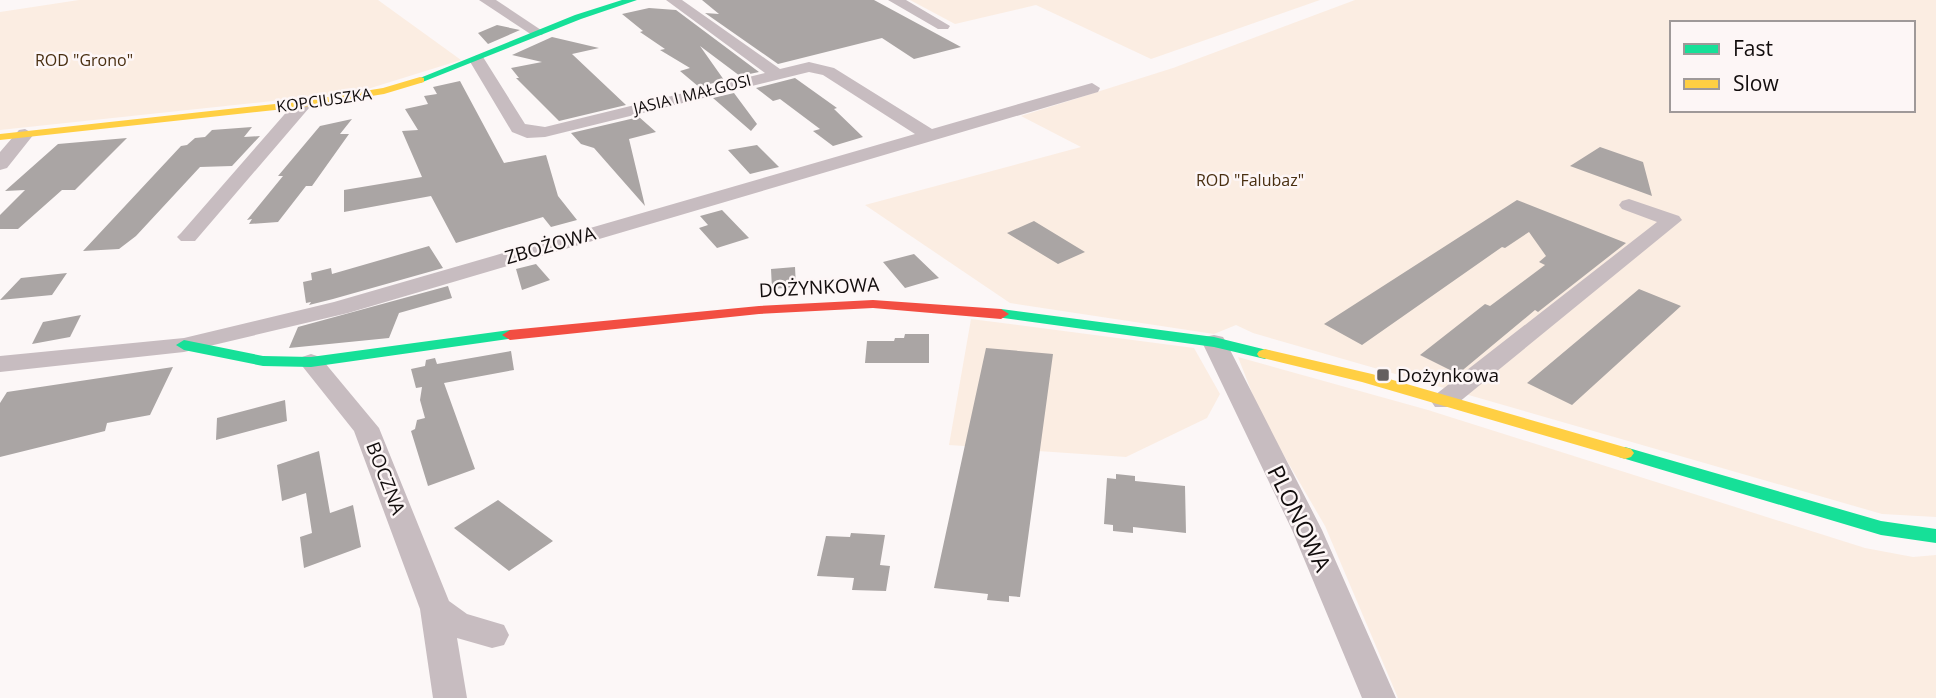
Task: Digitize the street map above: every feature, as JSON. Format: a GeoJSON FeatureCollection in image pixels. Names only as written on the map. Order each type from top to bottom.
{"type":"FeatureCollection","features":[{"type":"Feature","properties":{"kind":"street"},"geometry":{"type":"LineString","coordinates":[[486,0],[537,32]]}},
{"type":"Feature","properties":{"kind":"street","name":"KOPCIUSZKA"},"geometry":{"type":"LineString","coordinates":[[0,137],[303,104],[384,91],[477,60],[588,11],[632,0]]}},
{"type":"Feature","properties":{"kind":"street"},"geometry":{"type":"LineString","coordinates":[[673,0],[775,73]]}},
{"type":"Feature","properties":{"kind":"street"},"geometry":{"type":"LineString","coordinates":[[895,0],[943,26]]}},
{"type":"Feature","properties":{"kind":"street","name":"JASIA I MAŁGOSI"},"geometry":{"type":"LineString","coordinates":[[477,60],[518,128],[527,133],[545,132],[775,73],[809,67],[828,71],[929,135]]}},
{"type":"Feature","properties":{"kind":"street","name":"ZBOŻOWA"},"geometry":{"type":"LineString","coordinates":[[0,364],[184,345],[340,308],[1092,88]]}},
{"type":"Feature","properties":{"kind":"street"},"geometry":{"type":"LineString","coordinates":[[188,237],[303,104]]}},
{"type":"Feature","properties":{"kind":"street"},"geometry":{"type":"LineString","coordinates":[[0,164],[25,134]]}},
{"type":"Feature","properties":{"kind":"street"},"geometry":{"type":"LineString","coordinates":[[1444,401],[1672,220],[1629,205]]}},
{"type":"Feature","properties":{"kind":"street","name":"DOŻYNKOWA"},"geometry":{"type":"LineString","coordinates":[[184,345],[262,361],[311,362],[541,331],[674,317],[873,304],[961,309],[1214,342],[1366,378],[1881,528],[1936,536]]}},
{"type":"Feature","properties":{"kind":"street","name":"PLONOWA"},"geometry":{"type":"LineString","coordinates":[[1214,342],[1307,530],[1379,698]]}},
{"type":"Feature","properties":{"kind":"street","name":"BOCZNA"},"geometry":{"type":"LineString","coordinates":[[311,362],[366,428],[436,609],[450,698]]}},
{"type":"Feature","properties":{"kind":"street"},"geometry":{"type":"LineString","coordinates":[[436,609],[456,624],[492,635]]}},
{"type":"Feature","properties":{"kind":"green space","name":"ROD \"Grono\""},"geometry":{"type":"Polygon","coordinates":[[[79,0],[378,0],[461,60],[358,92],[0,130],[0,12],[79,0]]]}},
{"type":"Feature","properties":{"kind":"green space"},"geometry":{"type":"Polygon","coordinates":[[[910,0],[1320,0],[1151,59],[1036,5],[955,24],[910,0]]]}},
{"type":"Feature","properties":{"kind":"green space","name":"ROD \"Falubaz\""},"geometry":{"type":"Polygon","coordinates":[[[1355,0],[1936,0],[1936,517],[1882,514],[1253,333],[1236,325],[1214,334],[1010,303],[865,205],[1081,147],[1021,116],[1173,68],[1355,0]]]}},
{"type":"Feature","properties":{"kind":"green space"},"geometry":{"type":"Polygon","coordinates":[[[971,319],[1194,348],[1220,394],[1207,418],[1126,457],[949,445],[971,319]]]}},
{"type":"Feature","properties":{"kind":"green space"},"geometry":{"type":"Polygon","coordinates":[[[1238,357],[1428,410],[1865,548],[1913,557],[1936,555],[1936,698],[1398,698],[1325,526],[1261,416],[1238,357]]]}},
{"type":"Feature","properties":{"kind":"building"},"geometry":{"type":"Polygon","coordinates":[[[702,0],[874,0],[961,47],[914,59],[882,38],[778,64],[705,13],[719,14],[702,0]]]}},
{"type":"Feature","properties":{"kind":"building"},"geometry":{"type":"Polygon","coordinates":[[[649,8],[676,10],[759,72],[740,76],[700,46],[724,80],[699,87],[680,71],[690,68],[660,50],[665,49],[640,32],[643,31],[622,14],[649,8]]]}},
{"type":"Feature","properties":{"kind":"building"},"geometry":{"type":"Polygon","coordinates":[[[497,25],[520,30],[488,44],[478,33],[497,25]]]}},
{"type":"Feature","properties":{"kind":"building"},"geometry":{"type":"Polygon","coordinates":[[[552,37],[599,48],[572,54],[626,105],[559,121],[516,78],[519,78],[511,68],[542,62],[512,55],[552,37]]]}},
{"type":"Feature","properties":{"kind":"building"},"geometry":{"type":"Polygon","coordinates":[[[795,78],[837,108],[834,109],[863,137],[833,146],[813,131],[820,129],[780,99],[773,101],[756,88],[795,78]]]}},
{"type":"Feature","properties":{"kind":"building"},"geometry":{"type":"Polygon","coordinates":[[[460,81],[504,163],[546,155],[558,196],[577,220],[551,227],[543,217],[456,243],[431,196],[344,212],[344,190],[422,177],[402,131],[418,130],[405,109],[428,104],[424,96],[437,94],[433,87],[460,81]]]}},
{"type":"Feature","properties":{"kind":"building"},"geometry":{"type":"Polygon","coordinates":[[[734,93],[757,124],[751,131],[713,98],[734,93]]]}},
{"type":"Feature","properties":{"kind":"building"},"geometry":{"type":"Polygon","coordinates":[[[639,117],[656,132],[629,139],[645,206],[594,148],[581,144],[571,133],[639,117]]]}},
{"type":"Feature","properties":{"kind":"building"},"geometry":{"type":"Polygon","coordinates":[[[352,119],[340,134],[349,134],[312,186],[306,186],[278,222],[249,224],[252,219],[247,220],[283,176],[278,176],[320,126],[352,119]]]}},
{"type":"Feature","properties":{"kind":"building"},"geometry":{"type":"Polygon","coordinates":[[[252,127],[244,137],[260,136],[232,166],[200,167],[136,236],[119,249],[83,251],[181,146],[187,145],[195,138],[205,137],[212,130],[252,127]]]}},
{"type":"Feature","properties":{"kind":"building"},"geometry":{"type":"Polygon","coordinates":[[[127,138],[75,190],[62,190],[18,229],[0,229],[0,215],[25,190],[5,191],[58,144],[127,138]]]}},
{"type":"Feature","properties":{"kind":"building"},"geometry":{"type":"Polygon","coordinates":[[[757,145],[779,167],[750,174],[728,150],[757,145]]]}},
{"type":"Feature","properties":{"kind":"building"},"geometry":{"type":"Polygon","coordinates":[[[1600,147],[1643,162],[1652,196],[1570,166],[1600,147]]]}},
{"type":"Feature","properties":{"kind":"building"},"geometry":{"type":"Polygon","coordinates":[[[1517,200],[1626,243],[1538,312],[1535,310],[1458,374],[1420,355],[1485,304],[1490,306],[1545,265],[1539,262],[1546,256],[1529,232],[1505,248],[1502,247],[1362,345],[1324,324],[1517,200]]]}},
{"type":"Feature","properties":{"kind":"building"},"geometry":{"type":"Polygon","coordinates":[[[722,210],[749,238],[717,248],[699,228],[708,225],[700,216],[722,210]]]}},
{"type":"Feature","properties":{"kind":"building"},"geometry":{"type":"Polygon","coordinates":[[[1034,221],[1085,252],[1058,264],[1007,233],[1034,221]]]}},
{"type":"Feature","properties":{"kind":"building"},"geometry":{"type":"Polygon","coordinates":[[[429,246],[443,268],[333,299],[309,305],[311,302],[306,303],[303,282],[312,280],[311,273],[331,268],[332,274],[429,246]]]}},
{"type":"Feature","properties":{"kind":"building"},"geometry":{"type":"Polygon","coordinates":[[[914,254],[939,278],[905,288],[883,262],[914,254]]]}},
{"type":"Feature","properties":{"kind":"building"},"geometry":{"type":"Polygon","coordinates":[[[536,264],[550,280],[522,290],[516,269],[536,264]]]}},
{"type":"Feature","properties":{"kind":"building"},"geometry":{"type":"Polygon","coordinates":[[[795,267],[796,287],[772,289],[771,269],[795,267]]]}},
{"type":"Feature","properties":{"kind":"building"},"geometry":{"type":"Polygon","coordinates":[[[67,273],[52,295],[0,300],[21,278],[67,273]]]}},
{"type":"Feature","properties":{"kind":"building"},"geometry":{"type":"Polygon","coordinates":[[[448,286],[452,298],[399,313],[389,338],[289,348],[298,327],[448,286]]]}},
{"type":"Feature","properties":{"kind":"building"},"geometry":{"type":"Polygon","coordinates":[[[1639,289],[1681,306],[1572,405],[1527,383],[1639,289]]]}},
{"type":"Feature","properties":{"kind":"building"},"geometry":{"type":"Polygon","coordinates":[[[81,315],[70,337],[32,344],[43,322],[81,315]]]}},
{"type":"Feature","properties":{"kind":"building"},"geometry":{"type":"Polygon","coordinates":[[[905,334],[929,334],[929,363],[865,363],[867,341],[894,341],[895,338],[904,338],[905,334]]]}},
{"type":"Feature","properties":{"kind":"building"},"geometry":{"type":"Polygon","coordinates":[[[986,348],[1053,354],[1020,597],[1009,596],[1009,602],[987,600],[988,594],[934,588],[986,348]]]}},
{"type":"Feature","properties":{"kind":"building"},"geometry":{"type":"Polygon","coordinates":[[[511,351],[514,370],[444,383],[475,469],[428,486],[411,431],[415,429],[417,420],[425,418],[420,400],[422,387],[416,388],[411,369],[425,366],[426,360],[435,358],[437,364],[511,351]]]}},
{"type":"Feature","properties":{"kind":"building"},"geometry":{"type":"Polygon","coordinates":[[[173,367],[150,415],[107,423],[105,431],[0,457],[0,403],[7,392],[173,367]]]}},
{"type":"Feature","properties":{"kind":"building"},"geometry":{"type":"Polygon","coordinates":[[[285,400],[287,421],[216,440],[217,418],[285,400]]]}},
{"type":"Feature","properties":{"kind":"building"},"geometry":{"type":"Polygon","coordinates":[[[319,451],[330,513],[353,505],[361,547],[304,568],[300,537],[312,533],[306,493],[282,501],[277,465],[319,451]]]}},
{"type":"Feature","properties":{"kind":"building"},"geometry":{"type":"Polygon","coordinates":[[[1116,474],[1135,476],[1135,481],[1185,486],[1186,533],[1133,527],[1133,533],[1113,531],[1113,525],[1104,524],[1107,478],[1116,479],[1116,474]]]}},
{"type":"Feature","properties":{"kind":"building"},"geometry":{"type":"Polygon","coordinates":[[[498,500],[553,541],[509,571],[454,528],[498,500]]]}},
{"type":"Feature","properties":{"kind":"building"},"geometry":{"type":"Polygon","coordinates":[[[851,533],[885,535],[880,565],[890,566],[886,591],[852,590],[854,578],[817,576],[826,536],[850,537],[851,533]]]}},
{"type":"Feature","properties":{"kind":"traffic: fast"},"geometry":{"type":"LineString","coordinates":[[420,80],[578,17],[632,0]]}},
{"type":"Feature","properties":{"kind":"traffic: fast"},"geometry":{"type":"LineString","coordinates":[[1001,314],[1214,342],[1265,354]]}},
{"type":"Feature","properties":{"kind":"traffic: fast"},"geometry":{"type":"LineString","coordinates":[[184,345],[263,361],[311,362],[510,335]]}},
{"type":"Feature","properties":{"kind":"traffic: fast"},"geometry":{"type":"LineString","coordinates":[[1625,453],[1881,528],[1936,536]]}},
{"type":"Feature","properties":{"kind":"traffic: slow"},"geometry":{"type":"LineString","coordinates":[[0,137],[303,104],[384,91],[420,80]]}},
{"type":"Feature","properties":{"kind":"traffic: slow"},"geometry":{"type":"LineString","coordinates":[[1265,354],[1366,378],[1625,453]]}},
{"type":"Feature","properties":{"kind":"traffic: jam"},"geometry":{"type":"LineString","coordinates":[[510,335],[759,310],[873,304],[1001,314]]}},
{"type":"Feature","properties":{"kind":"place","name":"Dożynkowa"},"geometry":{"type":"Point","coordinates":[1383,375]}}]}
